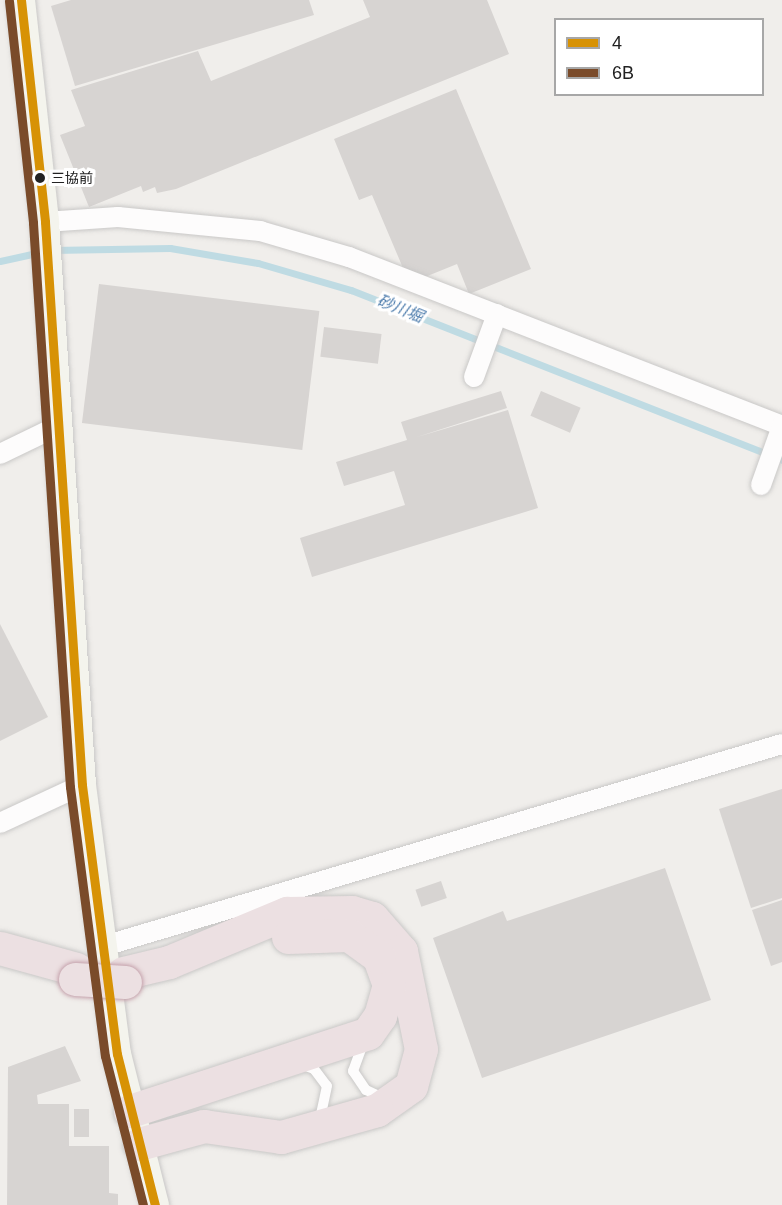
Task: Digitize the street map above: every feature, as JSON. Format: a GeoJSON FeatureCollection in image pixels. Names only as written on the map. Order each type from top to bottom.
{"type":"FeatureCollection","features":[{"type":"Feature","properties":{"kind":"highway"},"geometry":{"type":"LineString","coordinates":[[124,977],[169,962],[287,913],[336,909],[372,918],[402,951],[421,1049],[411,1086],[395,1100],[314,1128],[281,1137],[204,1126],[139,1144]]}},
{"type":"Feature","properties":{"kind":"highway"},"geometry":{"type":"LineString","coordinates":[[0,958],[75,974],[124,977],[304,933],[349,935],[366,944],[387,971],[386,1000],[368,1033],[130,1111]]}},
{"type":"Feature","properties":{"kind":"highway"},"geometry":{"type":"LineString","coordinates":[[0,948],[75,974]]}},
{"type":"Feature","properties":{"kind":"street"},"geometry":{"type":"LineString","coordinates":[[21,0],[45,226],[82,785],[130,1111],[155,1205]]}},
{"type":"Feature","properties":{"kind":"street"},"geometry":{"type":"LineString","coordinates":[[45,226],[118,217],[260,231],[349,257],[496,318],[781,429],[763,480]]}},
{"type":"Feature","properties":{"kind":"street"},"geometry":{"type":"LineString","coordinates":[[476,372],[496,318]]}},
{"type":"Feature","properties":{"kind":"street"},"geometry":{"type":"LineString","coordinates":[[0,454],[58,426]]}},
{"type":"Feature","properties":{"kind":"street"},"geometry":{"type":"LineString","coordinates":[[104,946],[782,744]]}},
{"type":"Feature","properties":{"kind":"street"},"geometry":{"type":"LineString","coordinates":[[0,823],[82,785]]}},
{"type":"Feature","properties":{"kind":"lane"},"geometry":{"type":"LineString","coordinates":[[368,1033],[353,1071],[356,1079],[366,1090],[395,1100]]}},
{"type":"Feature","properties":{"kind":"lane"},"geometry":{"type":"LineString","coordinates":[[279,1063],[314,1069],[327,1086],[326,1109],[314,1128]]}},
{"type":"Feature","properties":{"kind":"building"},"geometry":{"type":"Polygon","coordinates":[[[71,0],[309,0],[314,15],[75,86],[51,6],[71,0]]]}},
{"type":"Feature","properties":{"kind":"building"},"geometry":{"type":"Polygon","coordinates":[[[363,0],[487,0],[509,54],[176,189],[157,193],[155,187],[143,192],[141,186],[89,207],[60,135],[85,126],[71,90],[198,51],[211,81],[370,17],[363,0]]]}},
{"type":"Feature","properties":{"kind":"building"},"geometry":{"type":"Polygon","coordinates":[[[456,89],[531,269],[469,294],[457,264],[425,277],[403,268],[372,195],[359,200],[334,139],[456,89]]]}},
{"type":"Feature","properties":{"kind":"building"},"geometry":{"type":"Polygon","coordinates":[[[99,284],[319,311],[302,450],[82,423],[99,284]]]}},
{"type":"Feature","properties":{"kind":"building"},"geometry":{"type":"Polygon","coordinates":[[[324,327],[382,334],[378,364],[320,357],[324,327]]]}},
{"type":"Feature","properties":{"kind":"building"},"geometry":{"type":"Polygon","coordinates":[[[501,391],[507,408],[417,437],[508,410],[538,508],[312,577],[300,538],[405,505],[394,471],[344,486],[336,462],[407,440],[401,422],[501,391]]]}},
{"type":"Feature","properties":{"kind":"building"},"geometry":{"type":"Polygon","coordinates":[[[541,391],[581,408],[570,433],[530,416],[541,391]]]}},
{"type":"Feature","properties":{"kind":"building"},"geometry":{"type":"Polygon","coordinates":[[[0,624],[48,717],[0,741],[0,624]]]}},
{"type":"Feature","properties":{"kind":"building"},"geometry":{"type":"Polygon","coordinates":[[[782,789],[782,898],[751,908],[719,809],[782,789]]]}},
{"type":"Feature","properties":{"kind":"building"},"geometry":{"type":"Polygon","coordinates":[[[665,868],[711,1000],[482,1078],[433,938],[503,911],[507,921],[665,868]]]}},
{"type":"Feature","properties":{"kind":"building"},"geometry":{"type":"Polygon","coordinates":[[[441,881],[447,898],[421,907],[415,890],[441,881]]]}},
{"type":"Feature","properties":{"kind":"building"},"geometry":{"type":"Polygon","coordinates":[[[782,900],[782,962],[771,966],[752,910],[782,900]]]}},
{"type":"Feature","properties":{"kind":"building"},"geometry":{"type":"Polygon","coordinates":[[[65,1046],[81,1081],[37,1095],[38,1104],[69,1104],[69,1146],[109,1146],[109,1193],[118,1194],[118,1205],[7,1205],[8,1067],[65,1046]]]}},
{"type":"Feature","properties":{"kind":"building"},"geometry":{"type":"Polygon","coordinates":[[[74,1109],[89,1109],[89,1137],[74,1137],[74,1109]]]}},
{"type":"Feature","properties":{"kind":"waterway","name":"砂川堀"},"geometry":{"type":"LineString","coordinates":[[52,250],[170,248],[258,263],[351,290],[782,460]]}},
{"type":"Feature","properties":{"kind":"waterway","name":"砂川堀"},"geometry":{"type":"LineString","coordinates":[[0,261],[41,252]]}},
{"type":"Feature","properties":{"kind":"transit line","name":"4"},"geometry":{"type":"LineString","coordinates":[[21,0],[45,222],[82,785],[117,1054],[155,1205]]}},
{"type":"Feature","properties":{"kind":"transit line","name":"6B"},"geometry":{"type":"LineString","coordinates":[[9,1],[33,223],[70,787],[105,1056],[143,1205]]}},
{"type":"Feature","properties":{"kind":"place","name":"三協前"},"geometry":{"type":"Point","coordinates":[40,178]}}]}
